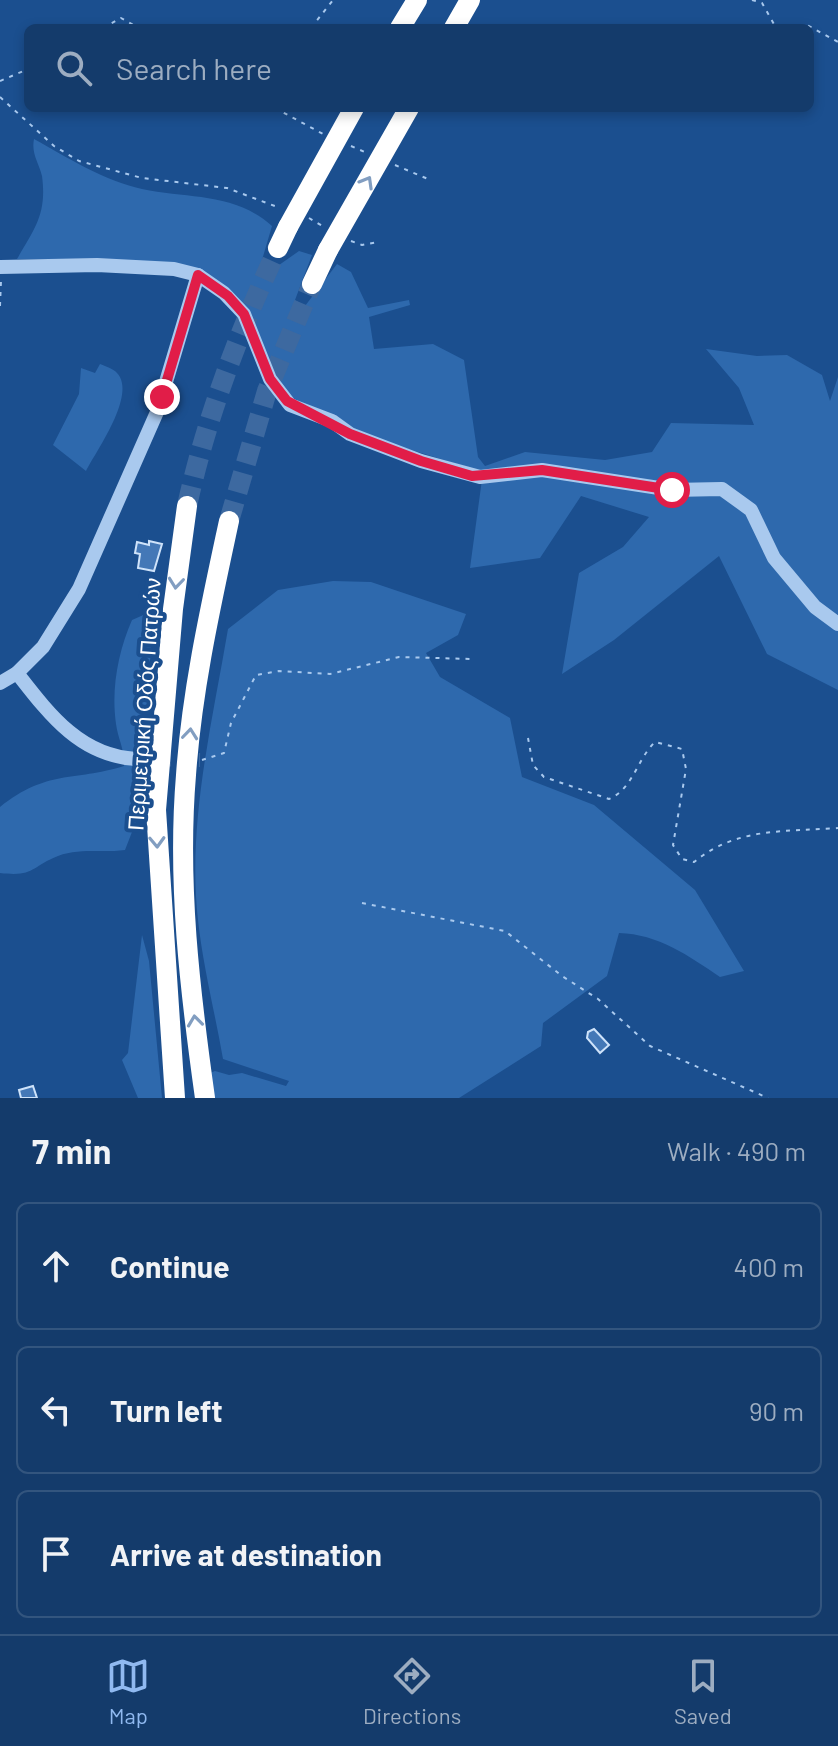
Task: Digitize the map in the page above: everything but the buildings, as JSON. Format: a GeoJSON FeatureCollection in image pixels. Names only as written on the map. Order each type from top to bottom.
{"type":"FeatureCollection","features":[{"type":"Feature","properties":{"kind":"highway"},"geometry":{"type":"LineString","coordinates":[[402,24],[417,0]]}},
{"type":"Feature","properties":{"kind":"highway"},"geometry":{"type":"LineString","coordinates":[[456,24],[470,0]]}},
{"type":"Feature","properties":{"kind":"highway"},"geometry":{"type":"LineString","coordinates":[[278,248],[287,219],[352,112]]}},
{"type":"Feature","properties":{"kind":"highway"},"geometry":{"type":"LineString","coordinates":[[312,284],[333,239],[407,112]]}},
{"type":"Feature","properties":{"kind":"highway","name":"Περιμετρική Οδός Πατρών"},"geometry":{"type":"LineString","coordinates":[[175,1098],[156,810],[174,596],[187,506]]}},
{"type":"Feature","properties":{"kind":"highway"},"geometry":{"type":"LineString","coordinates":[[205,1098],[184,917],[185,776],[194,701],[229,521]]}},
{"type":"Feature","properties":{"kind":"street"},"geometry":{"type":"LineString","coordinates":[[0,267],[97,265],[174,269],[198,275],[241,311],[270,379],[296,408],[332,421],[372,443],[472,476],[542,470],[672,490],[722,489],[751,510],[774,558],[815,607],[838,624]]}},
{"type":"Feature","properties":{"kind":"street"},"geometry":{"type":"LineString","coordinates":[[0,683],[17,673],[43,647],[62,620],[105,532],[157,412],[198,275]]}},
{"type":"Feature","properties":{"kind":"street"},"geometry":{"type":"LineString","coordinates":[[17,673],[52,716],[80,741],[105,754],[136,759]]}},
{"type":"Feature","properties":{"kind":"path"},"geometry":{"type":"LineString","coordinates":[[314,24],[333,0]]}},
{"type":"Feature","properties":{"kind":"path"},"geometry":{"type":"LineString","coordinates":[[752,0],[762,3],[774,24]]}},
{"type":"Feature","properties":{"kind":"path"},"geometry":{"type":"LineString","coordinates":[[110,24],[121,18],[132,24]]}},
{"type":"Feature","properties":{"kind":"path"},"geometry":{"type":"LineString","coordinates":[[814,29],[838,42]]}},
{"type":"Feature","properties":{"kind":"path"},"geometry":{"type":"LineString","coordinates":[[0,81],[24,71]]}},
{"type":"Feature","properties":{"kind":"path"},"geometry":{"type":"LineString","coordinates":[[0,97],[54,146],[79,161],[142,178],[227,188],[287,219]]}},
{"type":"Feature","properties":{"kind":"path"},"geometry":{"type":"LineString","coordinates":[[288,116],[289,112]]}},
{"type":"Feature","properties":{"kind":"path"},"geometry":{"type":"LineString","coordinates":[[308,218],[333,239],[362,245],[378,242]]}},
{"type":"Feature","properties":{"kind":"path"},"geometry":{"type":"LineString","coordinates":[[0,267],[0,306]]}},
{"type":"Feature","properties":{"kind":"path"},"geometry":{"type":"LineString","coordinates":[[200,760],[224,753],[231,723],[256,675],[279,671],[330,674],[399,657],[471,659]]}},
{"type":"Feature","properties":{"kind":"path"},"geometry":{"type":"LineString","coordinates":[[528,738],[533,765],[544,777],[609,799],[619,795],[642,754],[655,742],[682,749],[686,769],[673,845],[682,859],[694,862],[720,843],[738,836],[838,828]]}},
{"type":"Feature","properties":{"kind":"path"},"geometry":{"type":"LineString","coordinates":[[362,903],[505,931],[562,976],[598,999],[650,1046],[768,1098]]}},
{"type":"Feature","properties":{"kind":"shaded area"},"geometry":{"type":"Polygon","coordinates":[[[34,139],[87,168],[128,185],[210,198],[242,207],[257,215],[272,226],[262,260],[272,270],[299,251],[312,255],[295,300],[305,306],[337,264],[351,272],[368,308],[409,300],[410,305],[369,317],[374,349],[433,344],[464,360],[478,457],[485,466],[525,452],[605,460],[652,452],[671,423],[754,425],[739,388],[706,349],[757,356],[787,355],[822,375],[830,401],[838,377],[838,690],[767,654],[719,556],[614,640],[562,674],[579,573],[623,547],[649,517],[581,496],[540,558],[470,568],[483,472],[356,433],[285,396],[221,285],[99,259],[17,259],[38,220],[43,201],[42,176],[34,154],[34,139]]]}},
{"type":"Feature","properties":{"kind":"shaded area"},"geometry":{"type":"Polygon","coordinates":[[[100,364],[117,373],[122,382],[122,394],[113,422],[86,471],[53,445],[79,394],[81,368],[95,373],[100,364]]]}},
{"type":"Feature","properties":{"kind":"shaded area"},"geometry":{"type":"Polygon","coordinates":[[[333,581],[371,582],[466,614],[458,635],[426,653],[440,677],[510,718],[522,777],[594,805],[695,890],[744,971],[720,977],[660,942],[619,933],[607,976],[543,1023],[541,1046],[459,1098],[213,1098],[210,1073],[215,1071],[229,1075],[242,1073],[286,1086],[289,1081],[223,1059],[200,937],[195,884],[198,810],[228,629],[278,590],[333,581]]]}},
{"type":"Feature","properties":{"kind":"shaded area"},"geometry":{"type":"Polygon","coordinates":[[[148,613],[153,620],[139,814],[125,850],[66,854],[20,874],[0,873],[0,807],[32,787],[47,782],[124,766],[115,711],[117,671],[132,620],[148,613]]]}},
{"type":"Feature","properties":{"kind":"shaded area"},"geometry":{"type":"Polygon","coordinates":[[[142,935],[149,961],[162,1098],[138,1098],[122,1060],[128,1053],[142,935]]]}},
{"type":"Feature","properties":{"kind":"tunnel"},"geometry":{"type":"LineString","coordinates":[[187,506],[225,374],[278,248]]}},
{"type":"Feature","properties":{"kind":"tunnel"},"geometry":{"type":"LineString","coordinates":[[229,521],[267,391],[312,284]]}},
{"type":"Feature","properties":{"kind":"tunnel"},"geometry":{"type":"LineString","coordinates":[[136,759],[200,760]]}},
{"type":"Feature","properties":{"kind":"route"},"geometry":{"type":"LineString","coordinates":[[162,397],[198,275],[228,296],[244,314],[270,379],[290,405],[332,421],[350,434],[421,461],[472,476],[542,470],[672,490]]}}]}
